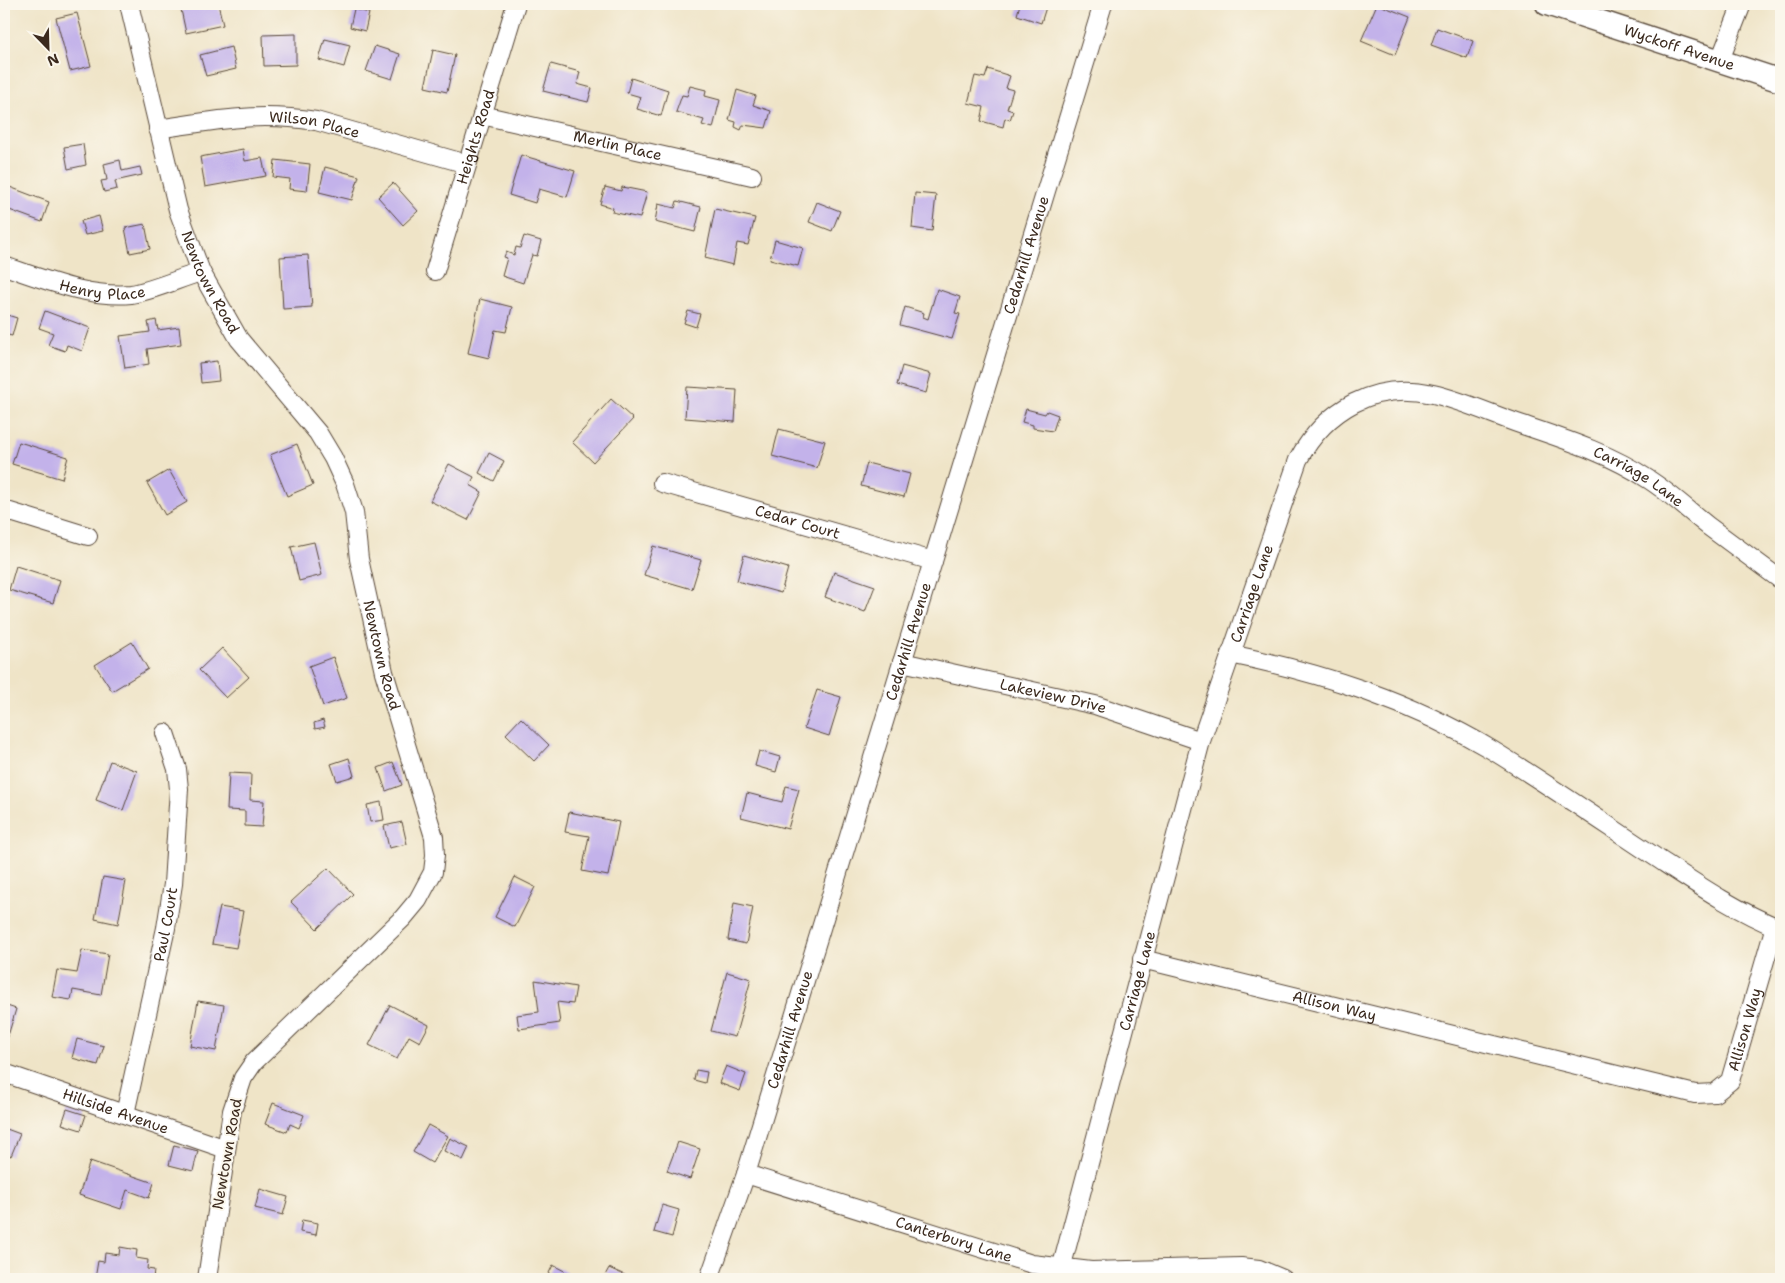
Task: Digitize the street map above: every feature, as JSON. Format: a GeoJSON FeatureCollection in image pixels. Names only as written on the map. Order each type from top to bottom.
{"type":"FeatureCollection","features":[{"type":"Feature","properties":{"kind":"main road","name":"Wyckoff Avenue"},"geometry":{"type":"LineString","coordinates":[[1547,4],[1781,81]]}},
{"type":"Feature","properties":{"kind":"street","name":"Newtown Road"},"geometry":{"type":"LineString","coordinates":[[129,4],[178,210],[201,272],[239,339],[263,370],[318,433],[333,458],[345,484],[354,512],[359,559],[384,672],[434,837],[433,872],[426,888],[403,918],[254,1062],[243,1078],[235,1097],[207,1279]]}},
{"type":"Feature","properties":{"kind":"street","name":"Heights Road"},"geometry":{"type":"LineString","coordinates":[[435,271],[516,4]]}},
{"type":"Feature","properties":{"kind":"street","name":"Cedarhill Avenue"},"geometry":{"type":"LineString","coordinates":[[709,1279],[746,1174],[1103,4]]}},
{"type":"Feature","properties":{"kind":"street"},"geometry":{"type":"LineString","coordinates":[[1720,60],[1742,4]]}},
{"type":"Feature","properties":{"kind":"street","name":"Wilson Place"},"geometry":{"type":"LineString","coordinates":[[158,129],[234,117],[261,115],[293,118],[316,121],[467,164]]}},
{"type":"Feature","properties":{"kind":"street","name":"Merlin Place"},"geometry":{"type":"LineString","coordinates":[[482,115],[752,176]]}},
{"type":"Feature","properties":{"kind":"street","name":"Henry Place"},"geometry":{"type":"LineString","coordinates":[[4,266],[71,288],[106,293],[132,294],[201,272]]}},
{"type":"Feature","properties":{"kind":"street","name":"Carriage Lane"},"geometry":{"type":"LineString","coordinates":[[1061,1269],[1201,741],[1298,460],[1308,442],[1322,425],[1344,408],[1373,395],[1394,391],[1414,391],[1442,396],[1582,445],[1612,459],[1647,478],[1680,501],[1708,525],[1781,580]]}},
{"type":"Feature","properties":{"kind":"street","name":"Cedar Court"},"geometry":{"type":"LineString","coordinates":[[662,484],[933,561]]}},
{"type":"Feature","properties":{"kind":"street"},"geometry":{"type":"LineString","coordinates":[[4,510],[88,536]]}},
{"type":"Feature","properties":{"kind":"street","name":"Allison Way"},"geometry":{"type":"LineString","coordinates":[[1142,959],[1695,1094],[1714,1093],[1730,1081],[1778,928],[1701,887],[1460,732],[1416,710],[1346,683],[1289,666],[1230,654]]}},
{"type":"Feature","properties":{"kind":"street","name":"Lakeview Drive"},"geometry":{"type":"LineString","coordinates":[[902,662],[1095,705],[1201,741]]}},
{"type":"Feature","properties":{"kind":"street","name":"Paul Court"},"geometry":{"type":"LineString","coordinates":[[125,1114],[166,928],[175,857],[180,789],[178,769],[165,733]]}},
{"type":"Feature","properties":{"kind":"street","name":"Hillside Avenue"},"geometry":{"type":"LineString","coordinates":[[4,1072],[226,1149]]}},
{"type":"Feature","properties":{"kind":"street","name":"Canterbury Lane"},"geometry":{"type":"LineString","coordinates":[[746,1174],[1032,1264],[1061,1269],[1091,1271],[1241,1267],[1259,1269],[1283,1279]]}},
{"type":"Feature","properties":{"kind":"building"},"geometry":{"type":"Polygon","coordinates":[[[218,4],[223,25],[186,33],[180,5],[218,4]]]}},
{"type":"Feature","properties":{"kind":"building"},"geometry":{"type":"Polygon","coordinates":[[[1020,4],[1047,4],[1041,23],[1017,15],[1020,4]]]}},
{"type":"Feature","properties":{"kind":"building"},"geometry":{"type":"Polygon","coordinates":[[[1377,4],[1410,17],[1395,55],[1361,41],[1377,4]]]}},
{"type":"Feature","properties":{"kind":"building"},"geometry":{"type":"Polygon","coordinates":[[[354,9],[369,13],[365,31],[350,27],[354,9]]]}},
{"type":"Feature","properties":{"kind":"building"},"geometry":{"type":"Polygon","coordinates":[[[77,13],[91,66],[70,71],[56,18],[77,13]]]}},
{"type":"Feature","properties":{"kind":"building"},"geometry":{"type":"Polygon","coordinates":[[[1437,28],[1473,41],[1467,58],[1431,45],[1437,28]]]}},
{"type":"Feature","properties":{"kind":"building"},"geometry":{"type":"Polygon","coordinates":[[[296,34],[296,65],[264,66],[263,35],[296,34]]]}},
{"type":"Feature","properties":{"kind":"building"},"geometry":{"type":"Polygon","coordinates":[[[325,39],[350,45],[344,67],[319,60],[325,39]]]}},
{"type":"Feature","properties":{"kind":"building"},"geometry":{"type":"Polygon","coordinates":[[[375,46],[400,54],[392,79],[366,71],[375,46]]]}},
{"type":"Feature","properties":{"kind":"building"},"geometry":{"type":"Polygon","coordinates":[[[231,47],[236,69],[206,76],[200,55],[231,47]]]}},
{"type":"Feature","properties":{"kind":"building"},"geometry":{"type":"Polygon","coordinates":[[[433,50],[455,55],[447,92],[425,87],[433,50]]]}},
{"type":"Feature","properties":{"kind":"building"},"geometry":{"type":"Polygon","coordinates":[[[551,64],[580,72],[577,84],[592,88],[588,102],[543,91],[551,64]]]}},
{"type":"Feature","properties":{"kind":"building"},"geometry":{"type":"Polygon","coordinates":[[[988,69],[1010,76],[1006,88],[1013,90],[1007,109],[1013,111],[1010,120],[1005,118],[1003,127],[981,121],[984,107],[968,103],[975,76],[985,78],[988,69]]]}},
{"type":"Feature","properties":{"kind":"building"},"geometry":{"type":"Polygon","coordinates":[[[631,78],[668,90],[661,116],[637,109],[641,97],[627,93],[631,78]]]}},
{"type":"Feature","properties":{"kind":"building"},"geometry":{"type":"Polygon","coordinates":[[[690,86],[706,90],[705,96],[720,100],[713,128],[702,125],[704,120],[676,112],[682,95],[687,96],[690,86]]]}},
{"type":"Feature","properties":{"kind":"building"},"geometry":{"type":"Polygon","coordinates":[[[737,90],[756,96],[753,105],[771,111],[766,128],[743,125],[741,130],[735,127],[736,122],[729,120],[737,90]]]}},
{"type":"Feature","properties":{"kind":"building"},"geometry":{"type":"Polygon","coordinates":[[[83,144],[86,165],[68,169],[64,147],[83,144]]]}},
{"type":"Feature","properties":{"kind":"building"},"geometry":{"type":"Polygon","coordinates":[[[243,149],[245,161],[262,158],[266,176],[205,187],[200,157],[243,149]]]}},
{"type":"Feature","properties":{"kind":"building"},"geometry":{"type":"Polygon","coordinates":[[[521,155],[575,171],[567,197],[539,189],[535,203],[509,195],[521,155]]]}},
{"type":"Feature","properties":{"kind":"building"},"geometry":{"type":"Polygon","coordinates":[[[120,160],[122,171],[140,167],[142,175],[115,181],[117,189],[104,192],[101,181],[107,180],[104,164],[120,160]]]}},
{"type":"Feature","properties":{"kind":"building"},"geometry":{"type":"Polygon","coordinates":[[[275,160],[310,164],[307,191],[289,189],[290,179],[273,177],[275,160]]]}},
{"type":"Feature","properties":{"kind":"building"},"geometry":{"type":"Polygon","coordinates":[[[325,167],[359,176],[352,200],[319,192],[325,167]]]}},
{"type":"Feature","properties":{"kind":"building"},"geometry":{"type":"Polygon","coordinates":[[[393,183],[418,211],[403,225],[378,197],[393,183]]]}},
{"type":"Feature","properties":{"kind":"building"},"geometry":{"type":"Polygon","coordinates":[[[7,186],[49,202],[42,222],[4,208],[4,195],[7,186]]]}},
{"type":"Feature","properties":{"kind":"building"},"geometry":{"type":"Polygon","coordinates":[[[605,187],[621,191],[622,187],[647,192],[640,218],[612,212],[613,208],[600,204],[605,187]]]}},
{"type":"Feature","properties":{"kind":"building"},"geometry":{"type":"Polygon","coordinates":[[[915,193],[936,195],[932,231],[912,228],[915,193]]]}},
{"type":"Feature","properties":{"kind":"building"},"geometry":{"type":"Polygon","coordinates":[[[677,201],[701,207],[695,232],[655,222],[658,204],[675,208],[677,201]]]}},
{"type":"Feature","properties":{"kind":"building"},"geometry":{"type":"Polygon","coordinates":[[[817,202],[840,211],[832,231],[809,222],[817,202]]]}},
{"type":"Feature","properties":{"kind":"building"},"geometry":{"type":"Polygon","coordinates":[[[715,209],[755,218],[748,245],[737,243],[733,265],[705,258],[715,209]]]}},
{"type":"Feature","properties":{"kind":"building"},"geometry":{"type":"Polygon","coordinates":[[[99,216],[103,231],[85,235],[81,221],[99,216]]]}},
{"type":"Feature","properties":{"kind":"building"},"geometry":{"type":"Polygon","coordinates":[[[145,224],[150,249],[130,253],[125,228],[145,224]]]}},
{"type":"Feature","properties":{"kind":"building"},"geometry":{"type":"Polygon","coordinates":[[[524,236],[541,241],[537,256],[532,255],[523,283],[502,276],[507,258],[504,257],[506,252],[514,255],[516,247],[520,248],[524,236]]]}},
{"type":"Feature","properties":{"kind":"building"},"geometry":{"type":"Polygon","coordinates":[[[775,240],[803,248],[798,266],[770,259],[775,240]]]}},
{"type":"Feature","properties":{"kind":"building"},"geometry":{"type":"Polygon","coordinates":[[[308,255],[312,307],[283,309],[280,257],[308,255]]]}},
{"type":"Feature","properties":{"kind":"building"},"geometry":{"type":"Polygon","coordinates":[[[937,289],[960,297],[955,313],[960,314],[952,339],[900,325],[905,307],[924,313],[923,317],[928,319],[937,289]]]}},
{"type":"Feature","properties":{"kind":"building"},"geometry":{"type":"Polygon","coordinates":[[[480,299],[512,307],[506,332],[495,330],[489,358],[468,353],[480,299]]]}},
{"type":"Feature","properties":{"kind":"building"},"geometry":{"type":"Polygon","coordinates":[[[45,311],[90,328],[82,351],[67,345],[65,351],[48,345],[53,333],[39,328],[45,311]]]}},
{"type":"Feature","properties":{"kind":"building"},"geometry":{"type":"Polygon","coordinates":[[[688,311],[700,314],[696,327],[684,323],[688,311]]]}},
{"type":"Feature","properties":{"kind":"building"},"geometry":{"type":"Polygon","coordinates":[[[4,314],[17,318],[12,336],[4,334],[4,314]]]}},
{"type":"Feature","properties":{"kind":"building"},"geometry":{"type":"Polygon","coordinates":[[[156,320],[158,330],[179,327],[181,344],[147,349],[149,364],[125,368],[120,336],[150,332],[148,322],[156,320]]]}},
{"type":"Feature","properties":{"kind":"building"},"geometry":{"type":"Polygon","coordinates":[[[217,361],[219,381],[201,383],[199,363],[217,361]]]}},
{"type":"Feature","properties":{"kind":"building"},"geometry":{"type":"Polygon","coordinates":[[[902,366],[931,374],[926,393],[897,385],[902,366]]]}},
{"type":"Feature","properties":{"kind":"building"},"geometry":{"type":"Polygon","coordinates":[[[687,387],[737,390],[735,422],[685,418],[687,387]]]}},
{"type":"Feature","properties":{"kind":"building"},"geometry":{"type":"Polygon","coordinates":[[[611,399],[633,419],[593,462],[572,442],[611,399]]]}},
{"type":"Feature","properties":{"kind":"building"},"geometry":{"type":"Polygon","coordinates":[[[1026,409],[1045,414],[1047,411],[1058,415],[1053,431],[1033,428],[1033,425],[1022,422],[1026,409]]]}},
{"type":"Feature","properties":{"kind":"building"},"geometry":{"type":"Polygon","coordinates":[[[779,429],[825,441],[817,468],[772,456],[779,429]]]}},
{"type":"Feature","properties":{"kind":"building"},"geometry":{"type":"Polygon","coordinates":[[[19,442],[68,457],[62,479],[12,464],[19,442]]]}},
{"type":"Feature","properties":{"kind":"building"},"geometry":{"type":"Polygon","coordinates":[[[297,444],[313,485],[287,496],[270,455],[297,444]]]}},
{"type":"Feature","properties":{"kind":"building"},"geometry":{"type":"Polygon","coordinates":[[[489,453],[504,461],[494,481],[479,473],[489,453]]]}},
{"type":"Feature","properties":{"kind":"building"},"geometry":{"type":"Polygon","coordinates":[[[867,463],[910,474],[904,497],[861,486],[867,463]]]}},
{"type":"Feature","properties":{"kind":"building"},"geometry":{"type":"Polygon","coordinates":[[[449,464],[474,477],[470,485],[482,492],[468,520],[430,501],[449,464]]]}},
{"type":"Feature","properties":{"kind":"building"},"geometry":{"type":"Polygon","coordinates":[[[169,470],[187,502],[165,515],[147,483],[169,470]]]}},
{"type":"Feature","properties":{"kind":"building"},"geometry":{"type":"Polygon","coordinates":[[[314,542],[322,575],[299,581],[291,547],[314,542]]]}},
{"type":"Feature","properties":{"kind":"building"},"geometry":{"type":"Polygon","coordinates":[[[653,546],[701,560],[692,589],[644,575],[653,546]]]}},
{"type":"Feature","properties":{"kind":"building"},"geometry":{"type":"Polygon","coordinates":[[[744,555],[788,568],[781,593],[737,581],[744,555]]]}},
{"type":"Feature","properties":{"kind":"building"},"geometry":{"type":"Polygon","coordinates":[[[16,566],[60,580],[53,603],[9,590],[16,566]]]}},
{"type":"Feature","properties":{"kind":"building"},"geometry":{"type":"Polygon","coordinates":[[[834,572],[875,586],[865,612],[825,597],[834,572]]]}},
{"type":"Feature","properties":{"kind":"building"},"geometry":{"type":"Polygon","coordinates":[[[132,642],[148,669],[112,691],[95,665],[132,642]]]}},
{"type":"Feature","properties":{"kind":"building"},"geometry":{"type":"Polygon","coordinates":[[[222,648],[249,677],[226,698],[199,670],[222,648]]]}},
{"type":"Feature","properties":{"kind":"building"},"geometry":{"type":"Polygon","coordinates":[[[333,657],[347,698],[323,706],[309,666],[333,657]]]}},
{"type":"Feature","properties":{"kind":"building"},"geometry":{"type":"Polygon","coordinates":[[[817,690],[841,697],[829,736],[804,728],[817,690]]]}},
{"type":"Feature","properties":{"kind":"building"},"geometry":{"type":"Polygon","coordinates":[[[521,718],[549,745],[534,761],[506,734],[521,718]]]}},
{"type":"Feature","properties":{"kind":"building"},"geometry":{"type":"Polygon","coordinates":[[[323,720],[325,727],[315,729],[314,723],[323,720]]]}},
{"type":"Feature","properties":{"kind":"building"},"geometry":{"type":"Polygon","coordinates":[[[759,751],[780,757],[776,772],[755,766],[759,751]]]}},
{"type":"Feature","properties":{"kind":"building"},"geometry":{"type":"Polygon","coordinates":[[[349,758],[354,776],[337,781],[331,764],[349,758]]]}},
{"type":"Feature","properties":{"kind":"building"},"geometry":{"type":"Polygon","coordinates":[[[110,761],[137,771],[123,810],[96,800],[110,761]]]}},
{"type":"Feature","properties":{"kind":"building"},"geometry":{"type":"Polygon","coordinates":[[[393,762],[402,785],[386,791],[378,768],[393,762]]]}},
{"type":"Feature","properties":{"kind":"building"},"geometry":{"type":"Polygon","coordinates":[[[229,773],[251,774],[250,800],[264,801],[262,827],[245,826],[245,811],[227,810],[229,773]]]}},
{"type":"Feature","properties":{"kind":"building"},"geometry":{"type":"Polygon","coordinates":[[[786,786],[799,789],[788,829],[741,817],[747,793],[782,802],[786,786]]]}},
{"type":"Feature","properties":{"kind":"building"},"geometry":{"type":"Polygon","coordinates":[[[381,802],[384,820],[370,822],[367,805],[381,802]]]}},
{"type":"Feature","properties":{"kind":"building"},"geometry":{"type":"Polygon","coordinates":[[[569,812],[619,822],[608,876],[582,871],[589,836],[565,832],[569,812]]]}},
{"type":"Feature","properties":{"kind":"building"},"geometry":{"type":"Polygon","coordinates":[[[402,822],[407,844],[389,848],[384,826],[402,822]]]}},
{"type":"Feature","properties":{"kind":"building"},"geometry":{"type":"Polygon","coordinates":[[[328,868],[353,894],[317,929],[291,902],[328,868]]]}},
{"type":"Feature","properties":{"kind":"building"},"geometry":{"type":"Polygon","coordinates":[[[103,877],[126,881],[118,924],[95,919],[103,877]]]}},
{"type":"Feature","properties":{"kind":"building"},"geometry":{"type":"Polygon","coordinates":[[[515,877],[535,887],[515,927],[495,917],[515,877]]]}},
{"type":"Feature","properties":{"kind":"building"},"geometry":{"type":"Polygon","coordinates":[[[734,903],[753,907],[746,944],[728,940],[734,903]]]}},
{"type":"Feature","properties":{"kind":"building"},"geometry":{"type":"Polygon","coordinates":[[[220,907],[243,911],[236,948],[212,944],[220,907]]]}},
{"type":"Feature","properties":{"kind":"building"},"geometry":{"type":"Polygon","coordinates":[[[82,950],[108,954],[101,995],[73,990],[71,1000],[52,997],[57,970],[77,973],[82,950]]]}},
{"type":"Feature","properties":{"kind":"building"},"geometry":{"type":"Polygon","coordinates":[[[727,972],[751,979],[735,1037],[711,1031],[727,972]]]}},
{"type":"Feature","properties":{"kind":"building"},"geometry":{"type":"Polygon","coordinates":[[[535,980],[576,987],[573,1004],[557,1002],[560,1023],[519,1029],[517,1015],[539,1012],[535,980]]]}},
{"type":"Feature","properties":{"kind":"building"},"geometry":{"type":"Polygon","coordinates":[[[198,1001],[224,1005],[216,1051],[190,1046],[198,1001]]]}},
{"type":"Feature","properties":{"kind":"building"},"geometry":{"type":"Polygon","coordinates":[[[4,1005],[16,1009],[8,1036],[4,1035],[4,1005]]]}},
{"type":"Feature","properties":{"kind":"building"},"geometry":{"type":"Polygon","coordinates":[[[390,1005],[429,1025],[420,1042],[409,1036],[397,1059],[369,1045],[390,1005]]]}},
{"type":"Feature","properties":{"kind":"building"},"geometry":{"type":"Polygon","coordinates":[[[77,1039],[104,1046],[98,1065],[72,1058],[77,1039]]]}},
{"type":"Feature","properties":{"kind":"building"},"geometry":{"type":"Polygon","coordinates":[[[726,1066],[746,1074],[740,1091],[719,1083],[726,1066]]]}},
{"type":"Feature","properties":{"kind":"building"},"geometry":{"type":"Polygon","coordinates":[[[696,1070],[707,1072],[705,1083],[694,1080],[696,1070]]]}},
{"type":"Feature","properties":{"kind":"building"},"geometry":{"type":"Polygon","coordinates":[[[273,1103],[304,1115],[299,1128],[290,1124],[287,1132],[265,1124],[273,1103]]]}},
{"type":"Feature","properties":{"kind":"building"},"geometry":{"type":"Polygon","coordinates":[[[67,1109],[86,1115],[81,1130],[62,1124],[67,1109]]]}},
{"type":"Feature","properties":{"kind":"building"},"geometry":{"type":"Polygon","coordinates":[[[428,1125],[448,1136],[432,1163],[413,1152],[428,1125]]]}},
{"type":"Feature","properties":{"kind":"building"},"geometry":{"type":"Polygon","coordinates":[[[4,1128],[20,1134],[11,1156],[4,1153],[4,1128]]]}},
{"type":"Feature","properties":{"kind":"building"},"geometry":{"type":"Polygon","coordinates":[[[450,1138],[469,1147],[463,1160],[444,1151],[450,1138]]]}},
{"type":"Feature","properties":{"kind":"building"},"geometry":{"type":"Polygon","coordinates":[[[678,1142],[700,1149],[690,1179],[667,1171],[678,1142]]]}},
{"type":"Feature","properties":{"kind":"building"},"geometry":{"type":"Polygon","coordinates":[[[174,1145],[198,1151],[193,1171],[169,1165],[174,1145]]]}},
{"type":"Feature","properties":{"kind":"building"},"geometry":{"type":"Polygon","coordinates":[[[90,1161],[154,1183],[149,1198],[127,1190],[121,1209],[79,1195],[90,1161]]]}},
{"type":"Feature","properties":{"kind":"building"},"geometry":{"type":"Polygon","coordinates":[[[260,1189],[288,1197],[283,1215],[255,1208],[260,1189]]]}},
{"type":"Feature","properties":{"kind":"building"},"geometry":{"type":"Polygon","coordinates":[[[662,1205],[679,1210],[672,1237],[654,1232],[662,1205]]]}},
{"type":"Feature","properties":{"kind":"building"},"geometry":{"type":"Polygon","coordinates":[[[302,1220],[318,1223],[316,1235],[300,1232],[302,1220]]]}},
{"type":"Feature","properties":{"kind":"building"},"geometry":{"type":"Polygon","coordinates":[[[120,1247],[137,1250],[136,1258],[148,1260],[147,1269],[154,1270],[153,1279],[95,1279],[98,1261],[104,1262],[105,1253],[119,1255],[120,1247]]]}},
{"type":"Feature","properties":{"kind":"building"},"geometry":{"type":"Polygon","coordinates":[[[553,1265],[572,1275],[569,1279],[546,1279],[553,1265]]]}},
{"type":"Feature","properties":{"kind":"building"},"geometry":{"type":"Polygon","coordinates":[[[609,1268],[629,1277],[628,1279],[603,1279],[609,1268]]]}}]}
